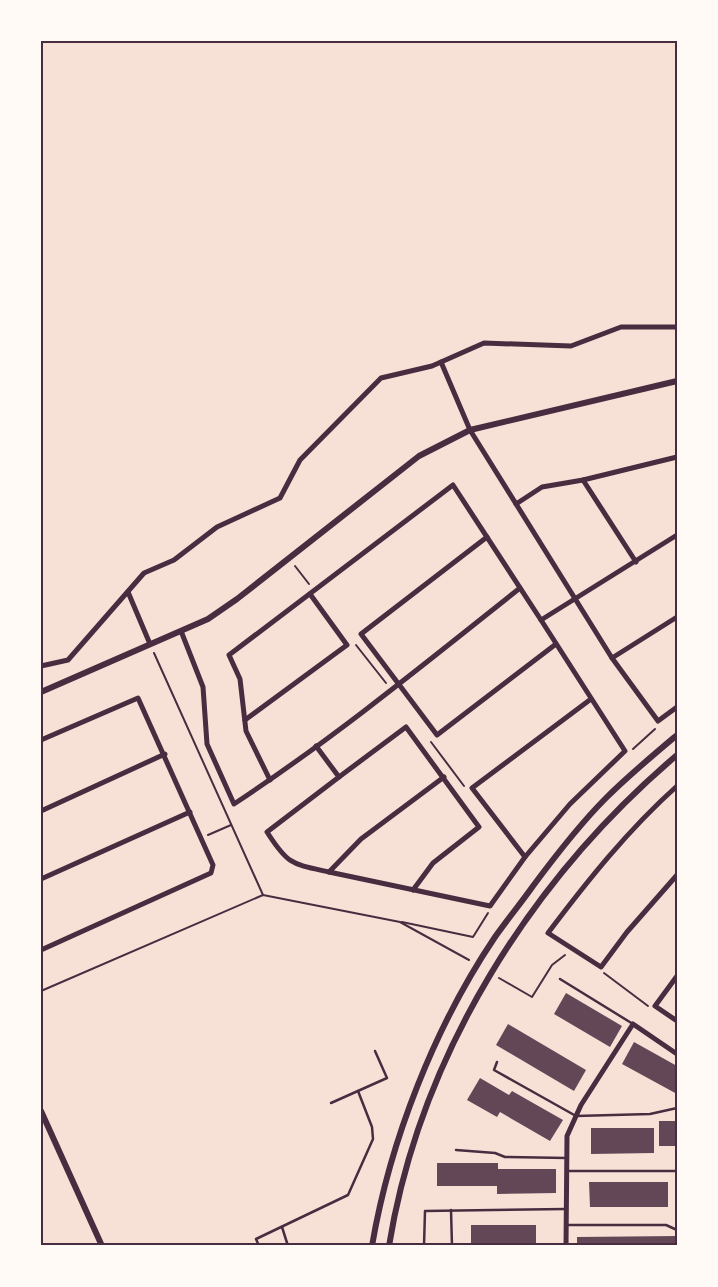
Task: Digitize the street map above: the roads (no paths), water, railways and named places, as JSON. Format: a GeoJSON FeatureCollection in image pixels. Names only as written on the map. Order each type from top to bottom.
{"type":"FeatureCollection","features":[{"type":"Feature","properties":{"kind":"street"},"geometry":{"type":"LineString","coordinates":[[41,666],[68,660],[144,573],[174,560],[217,527],[280,498],[300,460],[381,378],[441,362],[484,342],[571,346],[621,327],[677,327]]}},
{"type":"Feature","properties":{"kind":"street"},"geometry":{"type":"LineString","coordinates":[[441,362],[470,430],[612,658],[658,721],[677,707]]}},
{"type":"Feature","properties":{"kind":"street"},"geometry":{"type":"LineString","coordinates":[[41,692],[208,619],[290,558],[419,456],[470,430],[677,381]]}},
{"type":"Feature","properties":{"kind":"street"},"geometry":{"type":"LineString","coordinates":[[516,504],[542,487],[583,480],[677,457]]}},
{"type":"Feature","properties":{"kind":"street"},"geometry":{"type":"LineString","coordinates":[[583,480],[636,562]]}},
{"type":"Feature","properties":{"kind":"street"},"geometry":{"type":"LineString","coordinates":[[270,780],[246,731],[240,679],[229,655],[453,484],[625,751],[570,804],[525,857],[490,906],[413,890],[295,865],[283,856],[267,832],[338,776],[406,727],[479,827],[434,863],[413,890]]}},
{"type":"Feature","properties":{"kind":"street"},"geometry":{"type":"LineString","coordinates":[[541,620],[677,535]]}},
{"type":"Feature","properties":{"kind":"street"},"geometry":{"type":"LineString","coordinates":[[486,537],[361,634],[437,735],[556,644]]}},
{"type":"Feature","properties":{"kind":"street"},"geometry":{"type":"LineString","coordinates":[[181,631],[203,687],[207,744],[234,804],[270,780],[399,684],[520,588]]}},
{"type":"Feature","properties":{"kind":"street"},"geometry":{"type":"LineString","coordinates":[[128,592],[150,644]]}},
{"type":"Feature","properties":{"kind":"street"},"geometry":{"type":"LineString","coordinates":[[245,720],[347,645],[312,592]]}},
{"type":"Feature","properties":{"kind":"street"},"geometry":{"type":"LineString","coordinates":[[612,658],[677,617]]}},
{"type":"Feature","properties":{"kind":"street"},"geometry":{"type":"LineString","coordinates":[[41,740],[138,698],[165,754],[213,865],[211,873],[41,950]]}},
{"type":"Feature","properties":{"kind":"street"},"geometry":{"type":"LineString","coordinates":[[525,857],[472,788],[591,699]]}},
{"type":"Feature","properties":{"kind":"street"},"geometry":{"type":"LineString","coordinates":[[372,1246],[403,1127],[421,1078],[470,978],[495,938],[568,840],[605,798],[677,735]]}},
{"type":"Feature","properties":{"kind":"street"},"geometry":{"type":"LineString","coordinates":[[316,746],[338,776]]}},
{"type":"Feature","properties":{"kind":"street"},"geometry":{"type":"LineString","coordinates":[[41,810],[165,754]]}},
{"type":"Feature","properties":{"kind":"street"},"geometry":{"type":"LineString","coordinates":[[389,1246],[408,1165],[438,1080],[463,1024],[504,951],[552,885],[610,816],[677,755]]}},
{"type":"Feature","properties":{"kind":"street"},"geometry":{"type":"LineString","coordinates":[[329,872],[361,839],[444,777]]}},
{"type":"Feature","properties":{"kind":"street"},"geometry":{"type":"LineString","coordinates":[[677,786],[623,839],[592,874],[548,933],[600,967],[627,932],[677,875]]}},
{"type":"Feature","properties":{"kind":"street"},"geometry":{"type":"LineString","coordinates":[[41,878],[190,812]]}},
{"type":"Feature","properties":{"kind":"street"},"geometry":{"type":"LineString","coordinates":[[677,976],[655,1006],[677,1021]]}},
{"type":"Feature","properties":{"kind":"street"},"geometry":{"type":"LineString","coordinates":[[566,1246],[567,1136],[576,1116],[633,1024],[677,1054]]}},
{"type":"Feature","properties":{"kind":"street"},"geometry":{"type":"LineString","coordinates":[[41,1111],[102,1246]]}},
{"type":"Feature","properties":{"kind":"lane"},"geometry":{"type":"LineString","coordinates":[[560,979],[633,1024]]}},
{"type":"Feature","properties":{"kind":"lane"},"geometry":{"type":"LineString","coordinates":[[331,1103],[387,1078],[375,1051]]}},
{"type":"Feature","properties":{"kind":"lane"},"geometry":{"type":"LineString","coordinates":[[497,1062],[494,1070],[576,1116],[650,1114],[677,1108]]}},
{"type":"Feature","properties":{"kind":"lane"},"geometry":{"type":"LineString","coordinates":[[259,1246],[256,1240],[348,1195],[373,1139],[372,1127],[358,1091]]}},
{"type":"Feature","properties":{"kind":"lane"},"geometry":{"type":"LineString","coordinates":[[456,1150],[495,1153],[505,1157],[566,1158]]}},
{"type":"Feature","properties":{"kind":"lane"},"geometry":{"type":"LineString","coordinates":[[566,1171],[675,1171]]}},
{"type":"Feature","properties":{"kind":"lane"},"geometry":{"type":"LineString","coordinates":[[424,1246],[425,1211],[566,1209]]}},
{"type":"Feature","properties":{"kind":"lane"},"geometry":{"type":"LineString","coordinates":[[451,1210],[452,1246]]}},
{"type":"Feature","properties":{"kind":"lane"},"geometry":{"type":"LineString","coordinates":[[566,1225],[666,1225],[677,1230]]}},
{"type":"Feature","properties":{"kind":"lane"},"geometry":{"type":"LineString","coordinates":[[282,1227],[288,1246]]}}]}
